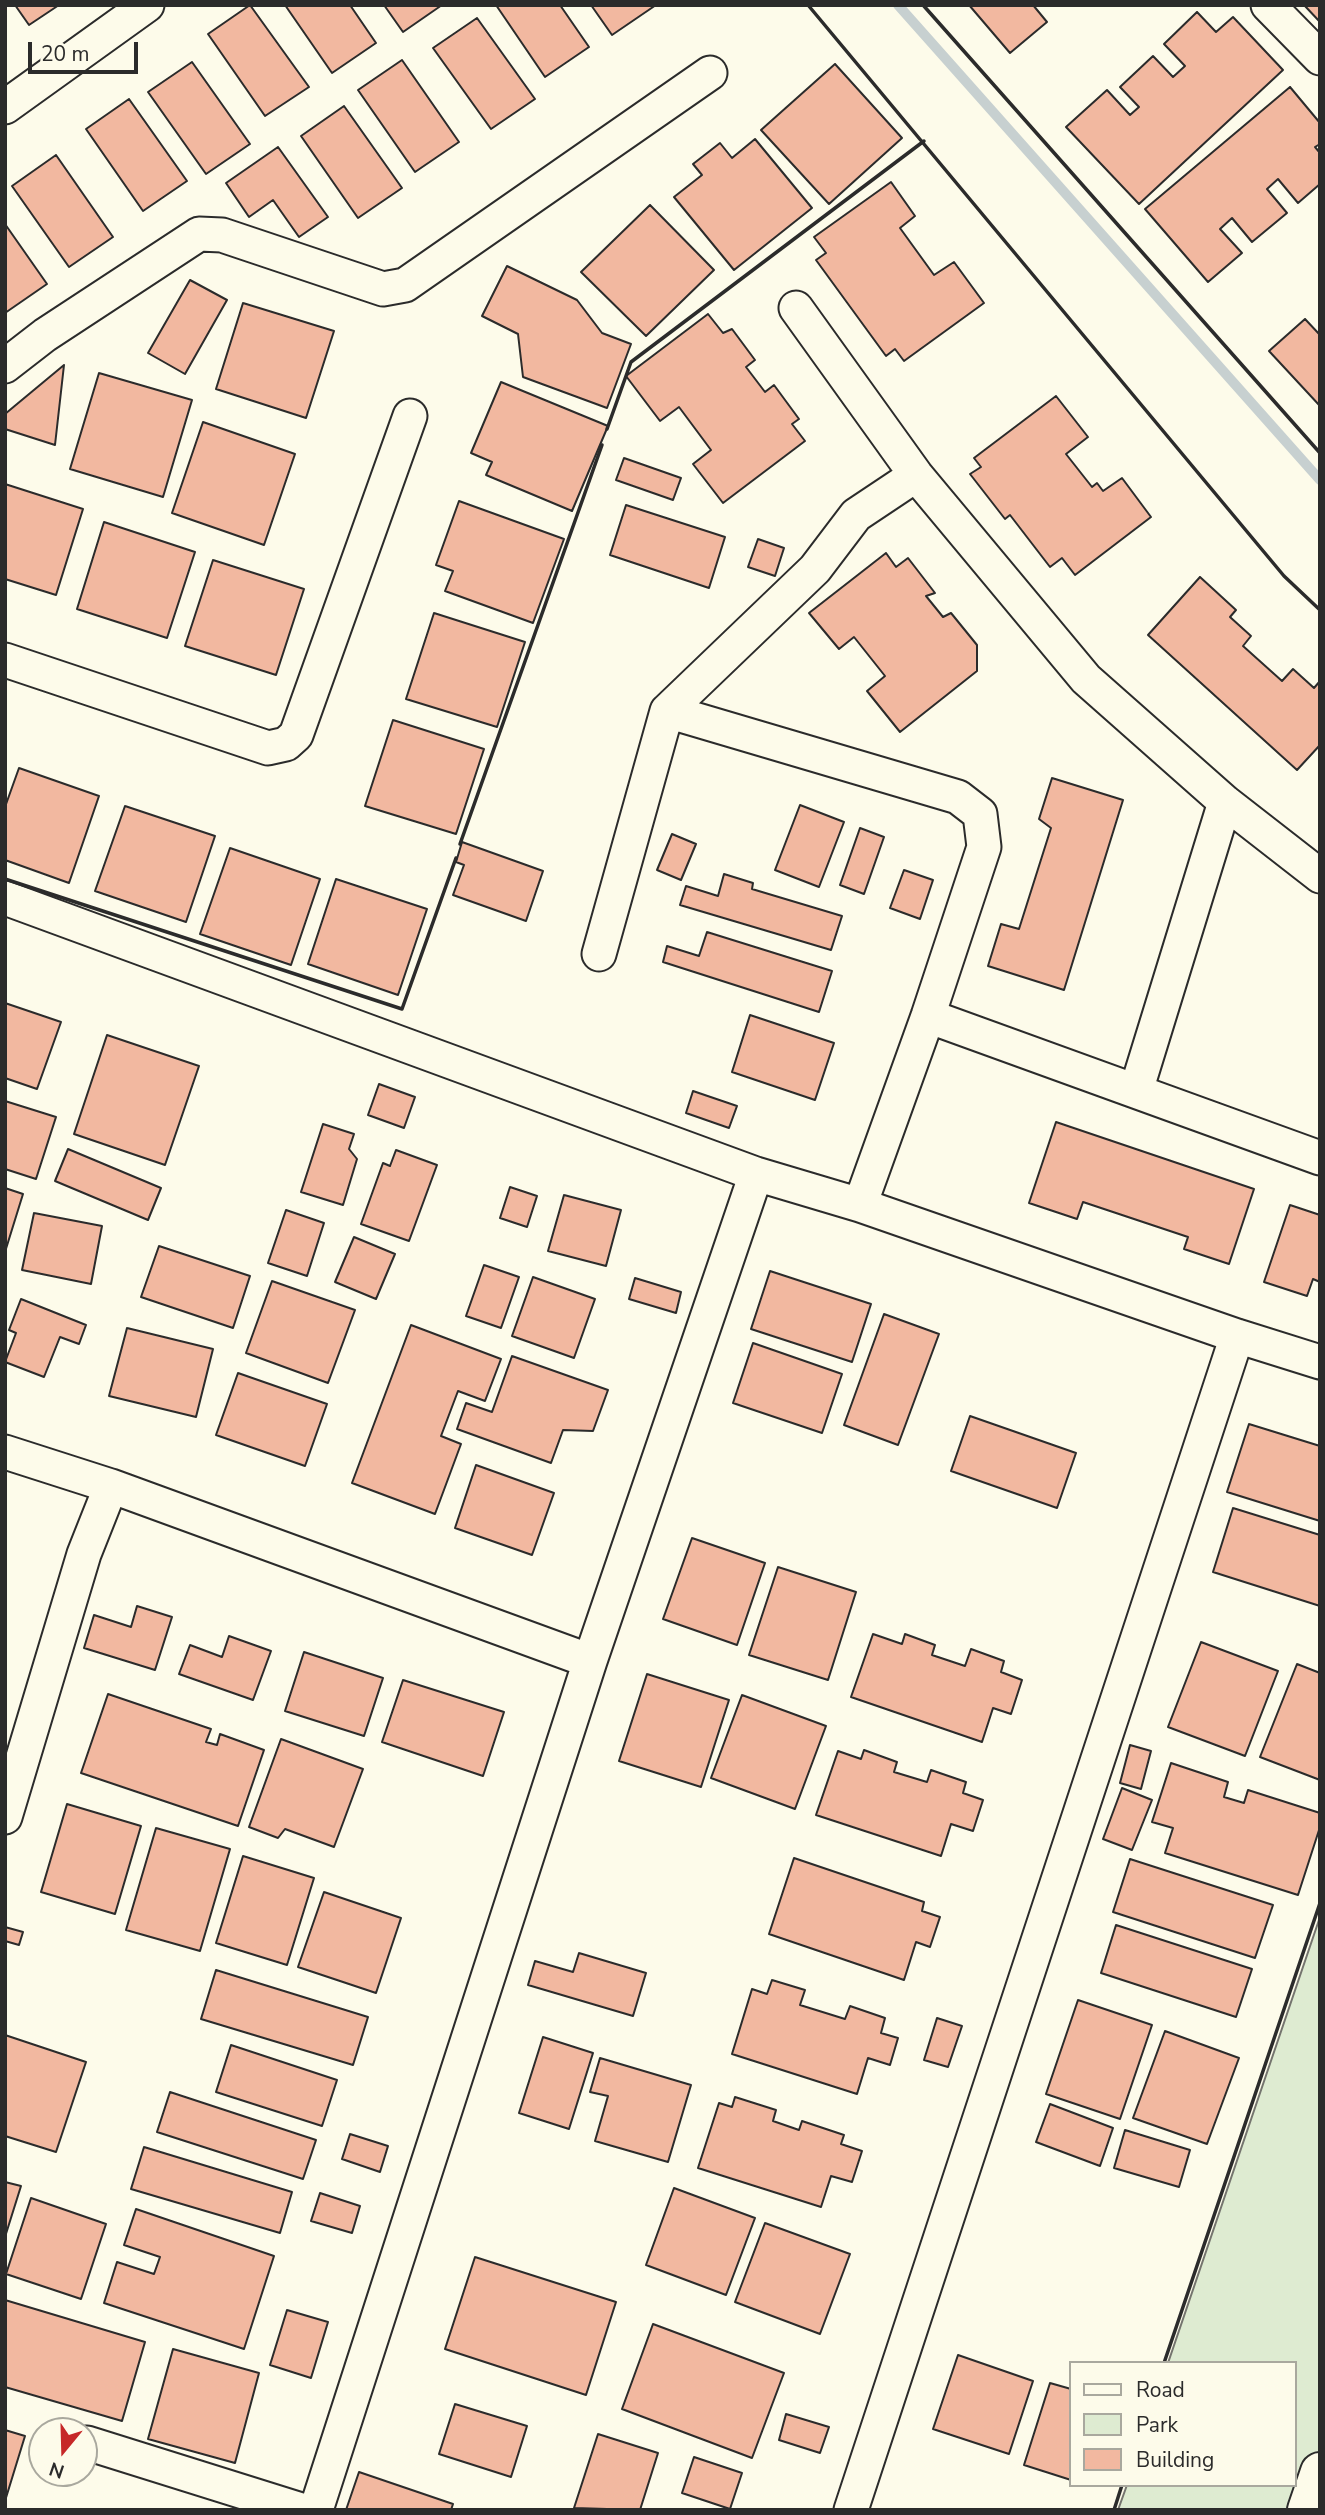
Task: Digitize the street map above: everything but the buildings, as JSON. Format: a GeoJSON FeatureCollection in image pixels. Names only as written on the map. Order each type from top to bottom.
{"type":"FeatureCollection","features":[{"type":"Feature","properties":{"kind":"street"},"geometry":{"type":"LineString","coordinates":[[5,107],[147,5]]}},
{"type":"Feature","properties":{"kind":"street"},"geometry":{"type":"LineString","coordinates":[[1268,5],[1320,58]]}},
{"type":"Feature","properties":{"kind":"street"},"geometry":{"type":"LineString","coordinates":[[5,366],[45,335],[199,234],[222,235],[383,289],[405,285],[710,73]]}},
{"type":"Feature","properties":{"kind":"street"},"geometry":{"type":"LineString","coordinates":[[796,308],[916,475],[1086,679],[1225,803],[1320,876]]}},
{"type":"Feature","properties":{"kind":"street"},"geometry":{"type":"LineString","coordinates":[[5,660],[268,748],[286,744],[296,735],[410,416]]}},
{"type":"Feature","properties":{"kind":"street"},"geometry":{"type":"LineString","coordinates":[[599,954],[667,711],[815,569],[856,515],[916,475]]}},
{"type":"Feature","properties":{"kind":"street"},"geometry":{"type":"LineString","coordinates":[[667,711],[958,797],[980,814],[984,847],[928,1016],[860,1205]]}},
{"type":"Feature","properties":{"kind":"street"},"geometry":{"type":"LineString","coordinates":[[1136,1091],[1225,803]]}},
{"type":"Feature","properties":{"kind":"street"},"geometry":{"type":"LineString","coordinates":[[5,898],[755,1174],[860,1205],[1237,1336],[1320,1362]]}},
{"type":"Feature","properties":{"kind":"street"},"geometry":{"type":"LineString","coordinates":[[928,1016],[1320,1158]]}},
{"type":"Feature","properties":{"kind":"street"},"geometry":{"type":"LineString","coordinates":[[316,2510],[590,1661],[755,1174]]}},
{"type":"Feature","properties":{"kind":"street"},"geometry":{"type":"LineString","coordinates":[[851,2510],[1237,1336]]}},
{"type":"Feature","properties":{"kind":"street"},"geometry":{"type":"LineString","coordinates":[[5,1452],[111,1486],[590,1661]]}},
{"type":"Feature","properties":{"kind":"street"},"geometry":{"type":"LineString","coordinates":[[5,1817],[84,1554],[111,1486]]}},
{"type":"Feature","properties":{"kind":"street"},"geometry":{"type":"LineString","coordinates":[[98,2446],[300,2510]]}},
{"type":"Feature","properties":{"kind":"street"},"geometry":{"type":"LineString","coordinates":[[1307,2510],[1320,2472]]}},
{"type":"Feature","properties":{"kind":"green space"},"geometry":{"type":"Polygon","coordinates":[[[1320,1917],[1320,2510],[1118,2510],[1126,2487],[1297,2487],[1297,2361],[1169,2361],[1320,1917]]]}},
{"type":"Feature","properties":{"kind":"waterway"},"geometry":{"type":"LineString","coordinates":[[898,5],[1320,480]]}},
{"type":"Feature","properties":{"kind":"wall"},"geometry":{"type":"LineString","coordinates":[[808,5],[1284,576],[1320,610]]}},
{"type":"Feature","properties":{"kind":"wall"},"geometry":{"type":"LineString","coordinates":[[923,5],[1320,453]]}},
{"type":"Feature","properties":{"kind":"wall"},"geometry":{"type":"LineString","coordinates":[[607,429],[631,362],[924,141]]}},
{"type":"Feature","properties":{"kind":"wall"},"geometry":{"type":"LineString","coordinates":[[460,844],[602,445]]}},
{"type":"Feature","properties":{"kind":"wall"},"geometry":{"type":"LineString","coordinates":[[5,879],[402,1009],[456,858]]}},
{"type":"Feature","properties":{"kind":"wall"},"geometry":{"type":"LineString","coordinates":[[1165,2361],[1320,1903]]}},
{"type":"Feature","properties":{"kind":"wall"},"geometry":{"type":"LineString","coordinates":[[1114,2510],[1121,2487]]}}]}
